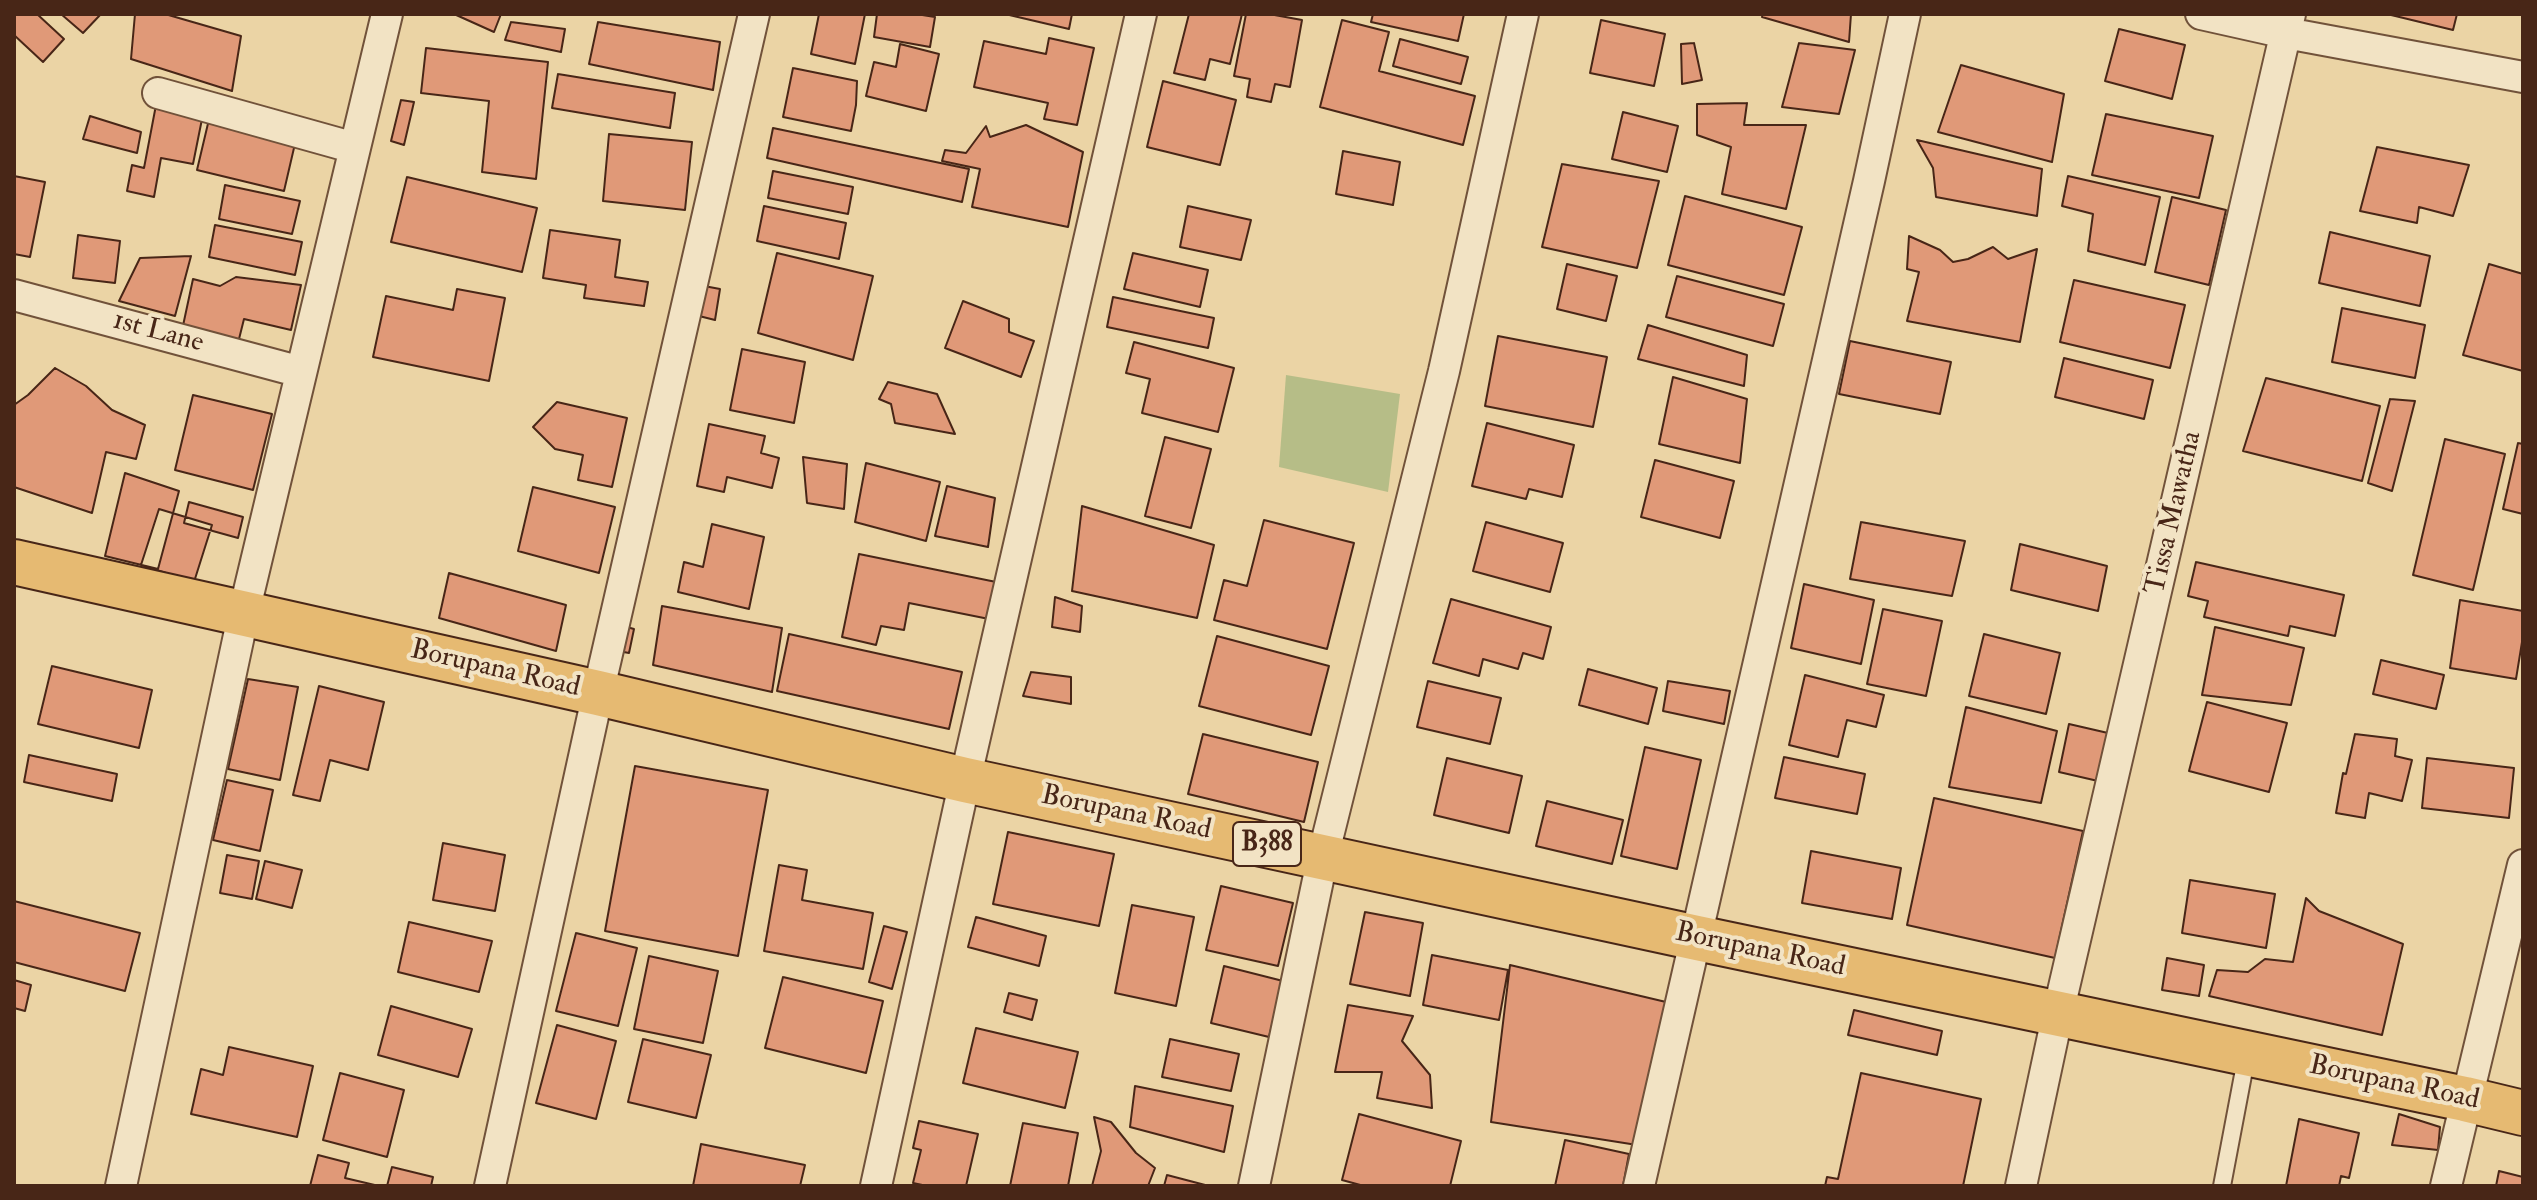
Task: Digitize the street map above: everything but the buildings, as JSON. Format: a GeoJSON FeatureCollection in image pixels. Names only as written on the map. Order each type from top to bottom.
{"type":"FeatureCollection","features":[{"type":"Feature","properties":{"kind":"main road","name":"Borupana Road"},"geometry":{"type":"LineString","coordinates":[[14,562],[598,693],[965,780],[2523,1113]]}},
{"type":"Feature","properties":{"kind":"street"},"geometry":{"type":"LineString","coordinates":[[121,1186],[244,612],[387,14]]}},
{"type":"Feature","properties":{"kind":"street"},"geometry":{"type":"LineString","coordinates":[[490,1186],[598,693],[754,14]]}},
{"type":"Feature","properties":{"kind":"street"},"geometry":{"type":"LineString","coordinates":[[876,1186],[965,780],[1141,14]]}},
{"type":"Feature","properties":{"kind":"street"},"geometry":{"type":"LineString","coordinates":[[1254,1186],[1323,856],[1444,371],[1523,14]]}},
{"type":"Feature","properties":{"kind":"street"},"geometry":{"type":"LineString","coordinates":[[1639,1186],[1905,14]]}},
{"type":"Feature","properties":{"kind":"street"},"geometry":{"type":"LineString","coordinates":[[2201,14],[2288,24],[2523,77]]}},
{"type":"Feature","properties":{"kind":"street","name":"Tissa Mawatha"},"geometry":{"type":"LineString","coordinates":[[2021,1186],[2058,1013],[2288,24]]}},
{"type":"Feature","properties":{"kind":"street"},"geometry":{"type":"LineString","coordinates":[[158,93],[355,148]]}},
{"type":"Feature","properties":{"kind":"street","name":"1st Lane"},"geometry":{"type":"LineString","coordinates":[[14,295],[301,372]]}},
{"type":"Feature","properties":{"kind":"street"},"geometry":{"type":"LineString","coordinates":[[2446,1186],[2523,865]]}},
{"type":"Feature","properties":{"kind":"lane"},"geometry":{"type":"LineString","coordinates":[[2222,1186],[2247,1053]]}},
{"type":"Feature","properties":{"kind":"green space"},"geometry":{"type":"Polygon","coordinates":[[[1286,375],[1400,394],[1388,492],[1279,467],[1286,375]]]}}]}
